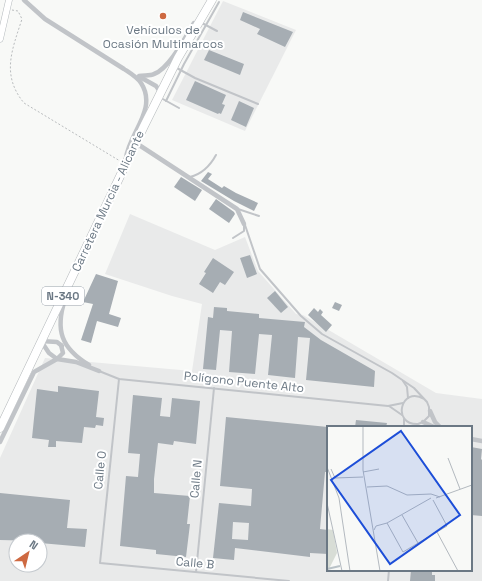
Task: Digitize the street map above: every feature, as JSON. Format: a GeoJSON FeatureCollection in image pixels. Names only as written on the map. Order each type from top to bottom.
{"type":"FeatureCollection","features":[{"type":"Feature","properties":{"kind":"highway","name":"Carretera Murcia - Alicante"},"geometry":{"type":"LineString","coordinates":[[0,428],[160,95],[177,69],[213,3]]}},
{"type":"Feature","properties":{"kind":"main road"},"geometry":{"type":"LineString","coordinates":[[0,39],[9,0]]}},
{"type":"Feature","properties":{"kind":"street"},"geometry":{"type":"LineString","coordinates":[[24,0],[45,19],[124,69],[141,83],[146,98],[146,106],[140,124],[127,150],[126,164]]}},
{"type":"Feature","properties":{"kind":"street"},"geometry":{"type":"LineString","coordinates":[[139,76],[155,74],[172,60],[196,20],[213,3]]}},
{"type":"Feature","properties":{"kind":"street"},"geometry":{"type":"LineString","coordinates":[[124,69],[156,86],[160,95]]}},
{"type":"Feature","properties":{"kind":"street"},"geometry":{"type":"LineString","coordinates":[[136,143],[237,209],[244,224]]}},
{"type":"Feature","properties":{"kind":"street"},"geometry":{"type":"LineString","coordinates":[[70,351],[62,338],[61,323],[64,304],[75,271]]}},
{"type":"Feature","properties":{"kind":"street"},"geometry":{"type":"LineString","coordinates":[[41,341],[57,342],[99,371]]}},
{"type":"Feature","properties":{"kind":"street"},"geometry":{"type":"LineString","coordinates":[[41,341],[49,353],[57,359],[76,362],[99,371]]}},
{"type":"Feature","properties":{"kind":"street"},"geometry":{"type":"LineString","coordinates":[[0,442],[34,372],[57,359],[63,353],[61,345]]}},
{"type":"Feature","properties":{"kind":"street"},"geometry":{"type":"LineString","coordinates":[[430,411],[435,422],[439,426]]}},
{"type":"Feature","properties":{"kind":"street"},"geometry":{"type":"LineString","coordinates":[[423,422],[432,426]]}},
{"type":"Feature","properties":{"kind":"street"},"geometry":{"type":"LineString","coordinates":[[472,439],[482,442]]}},
{"type":"Feature","properties":{"kind":"lane"},"geometry":{"type":"LineString","coordinates":[[213,3],[203,23],[217,31]]}},
{"type":"Feature","properties":{"kind":"lane"},"geometry":{"type":"LineString","coordinates":[[166,101],[177,69],[258,104]]}},
{"type":"Feature","properties":{"kind":"lane"},"geometry":{"type":"LineString","coordinates":[[160,95],[166,101],[179,108]]}},
{"type":"Feature","properties":{"kind":"lane"},"geometry":{"type":"LineString","coordinates":[[190,177],[196,176],[211,165],[216,155]]}},
{"type":"Feature","properties":{"kind":"lane"},"geometry":{"type":"LineString","coordinates":[[237,209],[259,216]]}},
{"type":"Feature","properties":{"kind":"lane"},"geometry":{"type":"LineString","coordinates":[[233,238],[244,231],[244,224]]}},
{"type":"Feature","properties":{"kind":"lane"},"geometry":{"type":"LineString","coordinates":[[244,224],[260,269],[301,316],[322,334],[414,388],[428,402],[430,411],[429,416],[423,422],[415,425]]}},
{"type":"Feature","properties":{"kind":"lane","name":"Polígono Puente Alto"},"geometry":{"type":"LineString","coordinates":[[99,371],[119,379],[388,406],[403,403]]}},
{"type":"Feature","properties":{"kind":"lane","name":"Calle O"},"geometry":{"type":"LineString","coordinates":[[100,563],[119,379]]}},
{"type":"Feature","properties":{"kind":"lane"},"geometry":{"type":"LineString","coordinates":[[402,380],[407,387],[408,398]]}},
{"type":"Feature","properties":{"kind":"lane","name":"Calle N"},"geometry":{"type":"LineString","coordinates":[[196,572],[214,388]]}},
{"type":"Feature","properties":{"kind":"lane"},"geometry":{"type":"LineString","coordinates":[[402,416],[401,411],[403,403],[408,398],[416,396],[424,399]]}},
{"type":"Feature","properties":{"kind":"lane","name":"Polígono Puente Alto"},"geometry":{"type":"LineString","coordinates":[[388,406],[396,410],[407,422],[415,425]]}},
{"type":"Feature","properties":{"kind":"lane"},"geometry":{"type":"LineString","coordinates":[[404,419],[404,426]]}},
{"type":"Feature","properties":{"kind":"lane","name":"Calle B"},"geometry":{"type":"LineString","coordinates":[[100,563],[289,581]]}},
{"type":"Feature","properties":{"kind":"lane"},"geometry":{"type":"LineString","coordinates":[[388,581],[389,571]]}},
{"type":"Feature","properties":{"kind":"path"},"geometry":{"type":"LineString","coordinates":[[7,9],[18,11],[22,19],[11,53],[11,80],[17,94],[24,103],[126,164]]}},
{"type":"Feature","properties":{"kind":"shaded area"},"geometry":{"type":"Polygon","coordinates":[[[223,1],[296,30],[245,131],[172,100],[223,1]]]}},
{"type":"Feature","properties":{"kind":"shaded area"},"geometry":{"type":"Polygon","coordinates":[[[130,214],[215,250],[245,237],[258,271],[296,314],[303,315],[436,393],[482,399],[482,581],[0,581],[0,458],[45,358],[192,371],[202,304],[172,296],[105,274],[130,214]]]}},
{"type":"Feature","properties":{"kind":"building"},"geometry":{"type":"Polygon","coordinates":[[[243,12],[293,32],[285,47],[257,34],[260,29],[240,20],[243,12]]]}},
{"type":"Feature","properties":{"kind":"building"},"geometry":{"type":"Polygon","coordinates":[[[209,50],[244,64],[240,75],[204,60],[209,50]]]}},
{"type":"Feature","properties":{"kind":"building"},"geometry":{"type":"Polygon","coordinates":[[[195,81],[226,95],[222,104],[225,105],[221,114],[186,100],[195,81]]]}},
{"type":"Feature","properties":{"kind":"building"},"geometry":{"type":"Polygon","coordinates":[[[239,101],[254,108],[246,127],[231,120],[239,101]]]}},
{"type":"Feature","properties":{"kind":"building"},"geometry":{"type":"Polygon","coordinates":[[[208,172],[212,174],[208,179],[222,188],[224,186],[258,203],[254,211],[201,181],[208,172]]]}},
{"type":"Feature","properties":{"kind":"building"},"geometry":{"type":"Polygon","coordinates":[[[181,177],[202,190],[195,201],[174,187],[181,177]]]}},
{"type":"Feature","properties":{"kind":"building"},"geometry":{"type":"Polygon","coordinates":[[[216,199],[234,212],[235,214],[229,223],[209,209],[216,199]]]}},
{"type":"Feature","properties":{"kind":"building"},"geometry":{"type":"Polygon","coordinates":[[[250,255],[257,274],[247,278],[240,258],[250,255]]]}},
{"type":"Feature","properties":{"kind":"building"},"geometry":{"type":"Polygon","coordinates":[[[213,258],[234,272],[225,285],[220,282],[213,293],[199,284],[206,273],[204,272],[213,258]]]}},
{"type":"Feature","properties":{"kind":"building"},"geometry":{"type":"Polygon","coordinates":[[[96,274],[118,281],[109,314],[121,318],[118,327],[97,321],[91,343],[81,340],[93,304],[83,302],[96,274]]]}},
{"type":"Feature","properties":{"kind":"building"},"geometry":{"type":"Polygon","coordinates":[[[275,291],[288,307],[281,313],[267,298],[275,291]]]}},
{"type":"Feature","properties":{"kind":"building"},"geometry":{"type":"Polygon","coordinates":[[[335,302],[342,305],[339,311],[332,308],[335,302]]]}},
{"type":"Feature","properties":{"kind":"building"},"geometry":{"type":"Polygon","coordinates":[[[214,307],[227,308],[227,311],[259,314],[259,318],[305,322],[304,327],[321,340],[375,371],[374,387],[306,380],[310,338],[298,337],[295,378],[268,375],[272,335],[259,334],[255,374],[229,372],[232,331],[220,330],[216,370],[203,369],[208,317],[213,318],[214,307]]]}},
{"type":"Feature","properties":{"kind":"building"},"geometry":{"type":"Polygon","coordinates":[[[314,308],[318,312],[320,309],[323,312],[321,315],[332,325],[326,332],[308,315],[314,308]]]}},
{"type":"Feature","properties":{"kind":"building"},"geometry":{"type":"Polygon","coordinates":[[[58,386],[99,391],[96,417],[104,418],[103,426],[96,425],[95,428],[84,427],[82,443],[56,441],[56,447],[48,447],[49,440],[32,438],[37,389],[58,392],[58,386]]]}},
{"type":"Feature","properties":{"kind":"building"},"geometry":{"type":"Polygon","coordinates":[[[133,395],[162,398],[160,416],[170,417],[172,398],[200,401],[196,444],[174,441],[173,445],[158,443],[154,479],[154,493],[190,496],[187,524],[190,524],[186,557],[156,554],[156,550],[120,546],[126,476],[138,477],[140,454],[128,453],[133,395]]]}},
{"type":"Feature","properties":{"kind":"building"},"geometry":{"type":"Polygon","coordinates":[[[226,417],[327,427],[327,472],[325,472],[320,529],[327,530],[327,554],[310,553],[310,557],[235,548],[234,560],[213,558],[219,503],[251,506],[252,489],[220,486],[226,417]],[[233,522],[232,539],[248,540],[249,523],[233,522]]]}},
{"type":"Feature","properties":{"kind":"building"},"geometry":{"type":"Polygon","coordinates":[[[356,420],[387,423],[386,426],[355,426],[356,420]]]}},
{"type":"Feature","properties":{"kind":"building"},"geometry":{"type":"Polygon","coordinates":[[[472,447],[482,449],[482,516],[472,515],[472,447]]]}},
{"type":"Feature","properties":{"kind":"building"},"geometry":{"type":"Polygon","coordinates":[[[0,493],[70,500],[67,528],[87,529],[85,547],[48,544],[48,533],[8,533],[8,540],[0,540],[0,493]]]}},
{"type":"Feature","properties":{"kind":"building"},"geometry":{"type":"Polygon","coordinates":[[[411,571],[432,571],[432,575],[435,575],[435,581],[410,581],[411,571]]]}},
{"type":"Feature","properties":{"kind":"place","name":"Vehículos de Ocasión Multimarcos"},"geometry":{"type":"Point","coordinates":[163,16]}}]}
